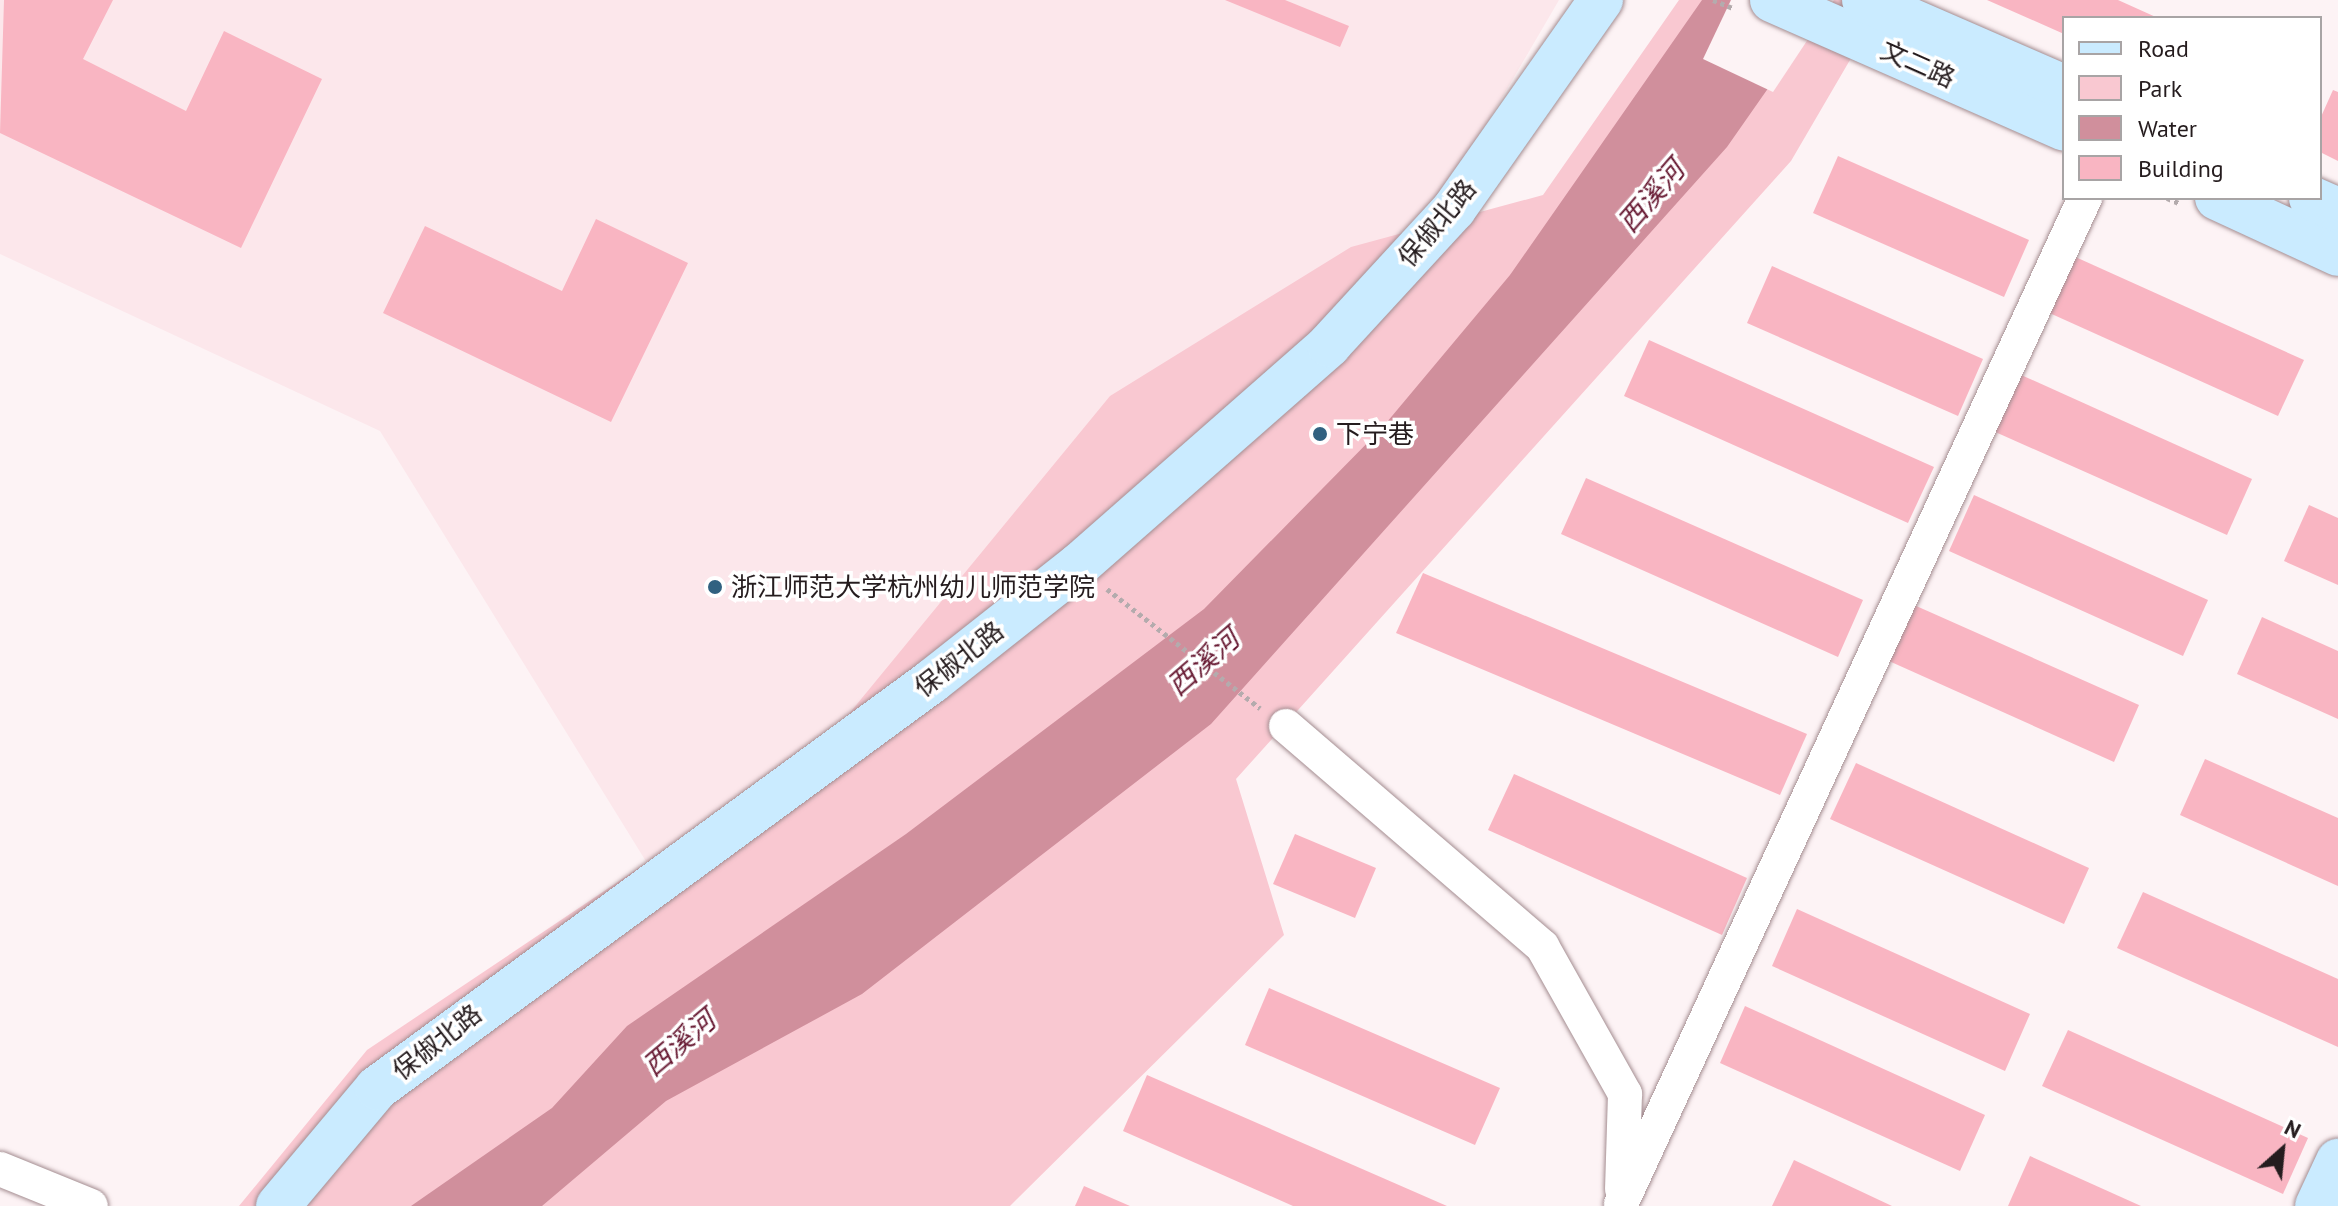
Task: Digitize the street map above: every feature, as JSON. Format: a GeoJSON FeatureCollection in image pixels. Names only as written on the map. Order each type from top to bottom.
{"type":"FeatureCollection","features":[{"type":"Feature","properties":{"kind":"main road","name":"保俶北路"},"geometry":{"type":"LineString","coordinates":[[278,1206],[377,1088],[1079,565],[1329,345],[1454,209],[1601,0]]}},
{"type":"Feature","properties":{"kind":"main road","name":"文二路"},"geometry":{"type":"LineString","coordinates":[[1772,0],[1850,14],[1931,12],[2062,86]]}},
{"type":"Feature","properties":{"kind":"main road","name":"文二路"},"geometry":{"type":"LineString","coordinates":[[1850,14],[2062,128]]}},
{"type":"Feature","properties":{"kind":"main road"},"geometry":{"type":"LineString","coordinates":[[2221,200],[2338,254]]}},
{"type":"Feature","properties":{"kind":"main road"},"geometry":{"type":"LineString","coordinates":[[2316,200],[2338,210]]}},
{"type":"Feature","properties":{"kind":"main road"},"geometry":{"type":"LineString","coordinates":[[2317,1206],[2338,1161]]}},
{"type":"Feature","properties":{"kind":"street"},"geometry":{"type":"LineString","coordinates":[[1624,1205],[2084,200]]}},
{"type":"Feature","properties":{"kind":"street"},"geometry":{"type":"LineString","coordinates":[[1286,726],[1542,946],[1625,1094],[1624,1205]]}},
{"type":"Feature","properties":{"kind":"street"},"geometry":{"type":"LineString","coordinates":[[0,1169],[91,1206]]}},
{"type":"Feature","properties":{"kind":"path"},"geometry":{"type":"LineString","coordinates":[[1079,565],[1159,636],[1286,726]]}},
{"type":"Feature","properties":{"kind":"shaded area","name":"浙江师范大学杭州幼儿师范学院"},"geometry":{"type":"Polygon","coordinates":[[[0,0],[1559,0],[1427,226],[825,743],[647,863],[380,431],[0,254],[0,0]]]}},
{"type":"Feature","properties":{"kind":"green space"},"geometry":{"type":"Polygon","coordinates":[[[1679,0],[1885,0],[1791,161],[1236,779],[1284,935],[1010,1206],[239,1206],[367,1050],[825,743],[1110,396],[1351,247],[1543,195],[1679,0]]]}},
{"type":"Feature","properties":{"kind":"water","name":"西溪河"},"geometry":{"type":"Polygon","coordinates":[[[1702,0],[1830,0],[1727,147],[1211,724],[862,994],[666,1101],[542,1206],[411,1206],[552,1108],[627,1026],[906,834],[1204,609],[1382,428],[1510,275],[1702,0]]]}},
{"type":"Feature","properties":{"kind":"pier"},"geometry":{"type":"Polygon","coordinates":[[[1731,0],[1834,0],[1773,92],[1703,59],[1731,0]]]}},
{"type":"Feature","properties":{"kind":"building"},"geometry":{"type":"Polygon","coordinates":[[[4,0],[113,0],[83,59],[186,111],[224,31],[322,79],[241,248],[0,133],[4,0]]]}},
{"type":"Feature","properties":{"kind":"building"},"geometry":{"type":"Polygon","coordinates":[[[1225,0],[1285,0],[1349,26],[1340,47],[1225,0]]]}},
{"type":"Feature","properties":{"kind":"building"},"geometry":{"type":"Polygon","coordinates":[[[1987,0],[2118,0],[2154,16],[2062,16],[2062,33],[1987,0]]]}},
{"type":"Feature","properties":{"kind":"building"},"geometry":{"type":"Polygon","coordinates":[[[2333,90],[2338,92],[2338,161],[2322,153],[2322,115],[2333,90]]]}},
{"type":"Feature","properties":{"kind":"building"},"geometry":{"type":"Polygon","coordinates":[[[1838,156],[2029,240],[2004,297],[1813,213],[1838,156]]]}},
{"type":"Feature","properties":{"kind":"building"},"geometry":{"type":"Polygon","coordinates":[[[596,219],[688,263],[611,422],[383,313],[425,226],[562,291],[596,219]]]}},
{"type":"Feature","properties":{"kind":"building"},"geometry":{"type":"Polygon","coordinates":[[[2071,255],[2304,360],[2278,416],[2045,311],[2071,255]]]}},
{"type":"Feature","properties":{"kind":"building"},"geometry":{"type":"Polygon","coordinates":[[[1772,266],[1983,359],[1958,416],[1747,323],[1772,266]]]}},
{"type":"Feature","properties":{"kind":"building"},"geometry":{"type":"Polygon","coordinates":[[[1649,340],[1934,467],[1908,523],[1624,396],[1649,340]]]}},
{"type":"Feature","properties":{"kind":"building"},"geometry":{"type":"Polygon","coordinates":[[[2019,374],[2252,479],[2227,535],[1993,431],[2019,374]]]}},
{"type":"Feature","properties":{"kind":"building"},"geometry":{"type":"Polygon","coordinates":[[[1586,478],[1863,600],[1838,657],[1561,534],[1586,478]]]}},
{"type":"Feature","properties":{"kind":"building"},"geometry":{"type":"Polygon","coordinates":[[[1974,495],[2208,600],[2183,656],[1949,551],[1974,495]]]}},
{"type":"Feature","properties":{"kind":"building"},"geometry":{"type":"Polygon","coordinates":[[[2309,505],[2338,518],[2338,585],[2284,561],[2309,505]]]}},
{"type":"Feature","properties":{"kind":"building"},"geometry":{"type":"Polygon","coordinates":[[[1423,573],[1807,734],[1780,795],[1396,633],[1423,573]]]}},
{"type":"Feature","properties":{"kind":"building"},"geometry":{"type":"Polygon","coordinates":[[[1905,601],[2139,705],[2114,762],[1880,657],[1905,601]]]}},
{"type":"Feature","properties":{"kind":"building"},"geometry":{"type":"Polygon","coordinates":[[[2262,617],[2338,651],[2338,719],[2237,674],[2262,617]]]}},
{"type":"Feature","properties":{"kind":"building"},"geometry":{"type":"Polygon","coordinates":[[[2205,759],[2338,818],[2338,886],[2180,815],[2205,759]]]}},
{"type":"Feature","properties":{"kind":"building"},"geometry":{"type":"Polygon","coordinates":[[[1856,763],[2089,868],[2064,924],[1830,819],[1856,763]]]}},
{"type":"Feature","properties":{"kind":"building"},"geometry":{"type":"Polygon","coordinates":[[[1514,774],[1747,878],[1722,935],[1488,830],[1514,774]]]}},
{"type":"Feature","properties":{"kind":"building"},"geometry":{"type":"Polygon","coordinates":[[[1295,834],[1376,868],[1355,918],[1273,884],[1295,834]]]}},
{"type":"Feature","properties":{"kind":"building"},"geometry":{"type":"Polygon","coordinates":[[[2143,892],[2338,979],[2338,1047],[2117,948],[2143,892]]]}},
{"type":"Feature","properties":{"kind":"building"},"geometry":{"type":"Polygon","coordinates":[[[1797,909],[2030,1014],[2005,1071],[1772,966],[1797,909]]]}},
{"type":"Feature","properties":{"kind":"building"},"geometry":{"type":"Polygon","coordinates":[[[1269,988],[1500,1088],[1475,1145],[1245,1045],[1269,988]]]}},
{"type":"Feature","properties":{"kind":"building"},"geometry":{"type":"Polygon","coordinates":[[[1745,1006],[1985,1115],[1960,1171],[1720,1063],[1745,1006]]]}},
{"type":"Feature","properties":{"kind":"building"},"geometry":{"type":"Polygon","coordinates":[[[2068,1030],[2308,1138],[2283,1194],[2042,1086],[2068,1030]]]}},
{"type":"Feature","properties":{"kind":"building"},"geometry":{"type":"Polygon","coordinates":[[[1147,1075],[1447,1206],[1293,1206],[1123,1131],[1147,1075]]]}},
{"type":"Feature","properties":{"kind":"building"},"geometry":{"type":"Polygon","coordinates":[[[2030,1156],[2141,1206],[2008,1206],[2030,1156]]]}},
{"type":"Feature","properties":{"kind":"building"},"geometry":{"type":"Polygon","coordinates":[[[1794,1160],[1892,1206],[1772,1206],[1794,1160]]]}},
{"type":"Feature","properties":{"kind":"building"},"geometry":{"type":"Polygon","coordinates":[[[1084,1186],[1130,1206],[1075,1206],[1084,1186]]]}},
{"type":"Feature","properties":{"kind":"place","name":"下宁巷"},"geometry":{"type":"Point","coordinates":[1320,434]}},
{"type":"Feature","properties":{"kind":"place","name":"浙江师范大学杭州幼儿师范学院"},"geometry":{"type":"Point","coordinates":[715,587]}}]}
